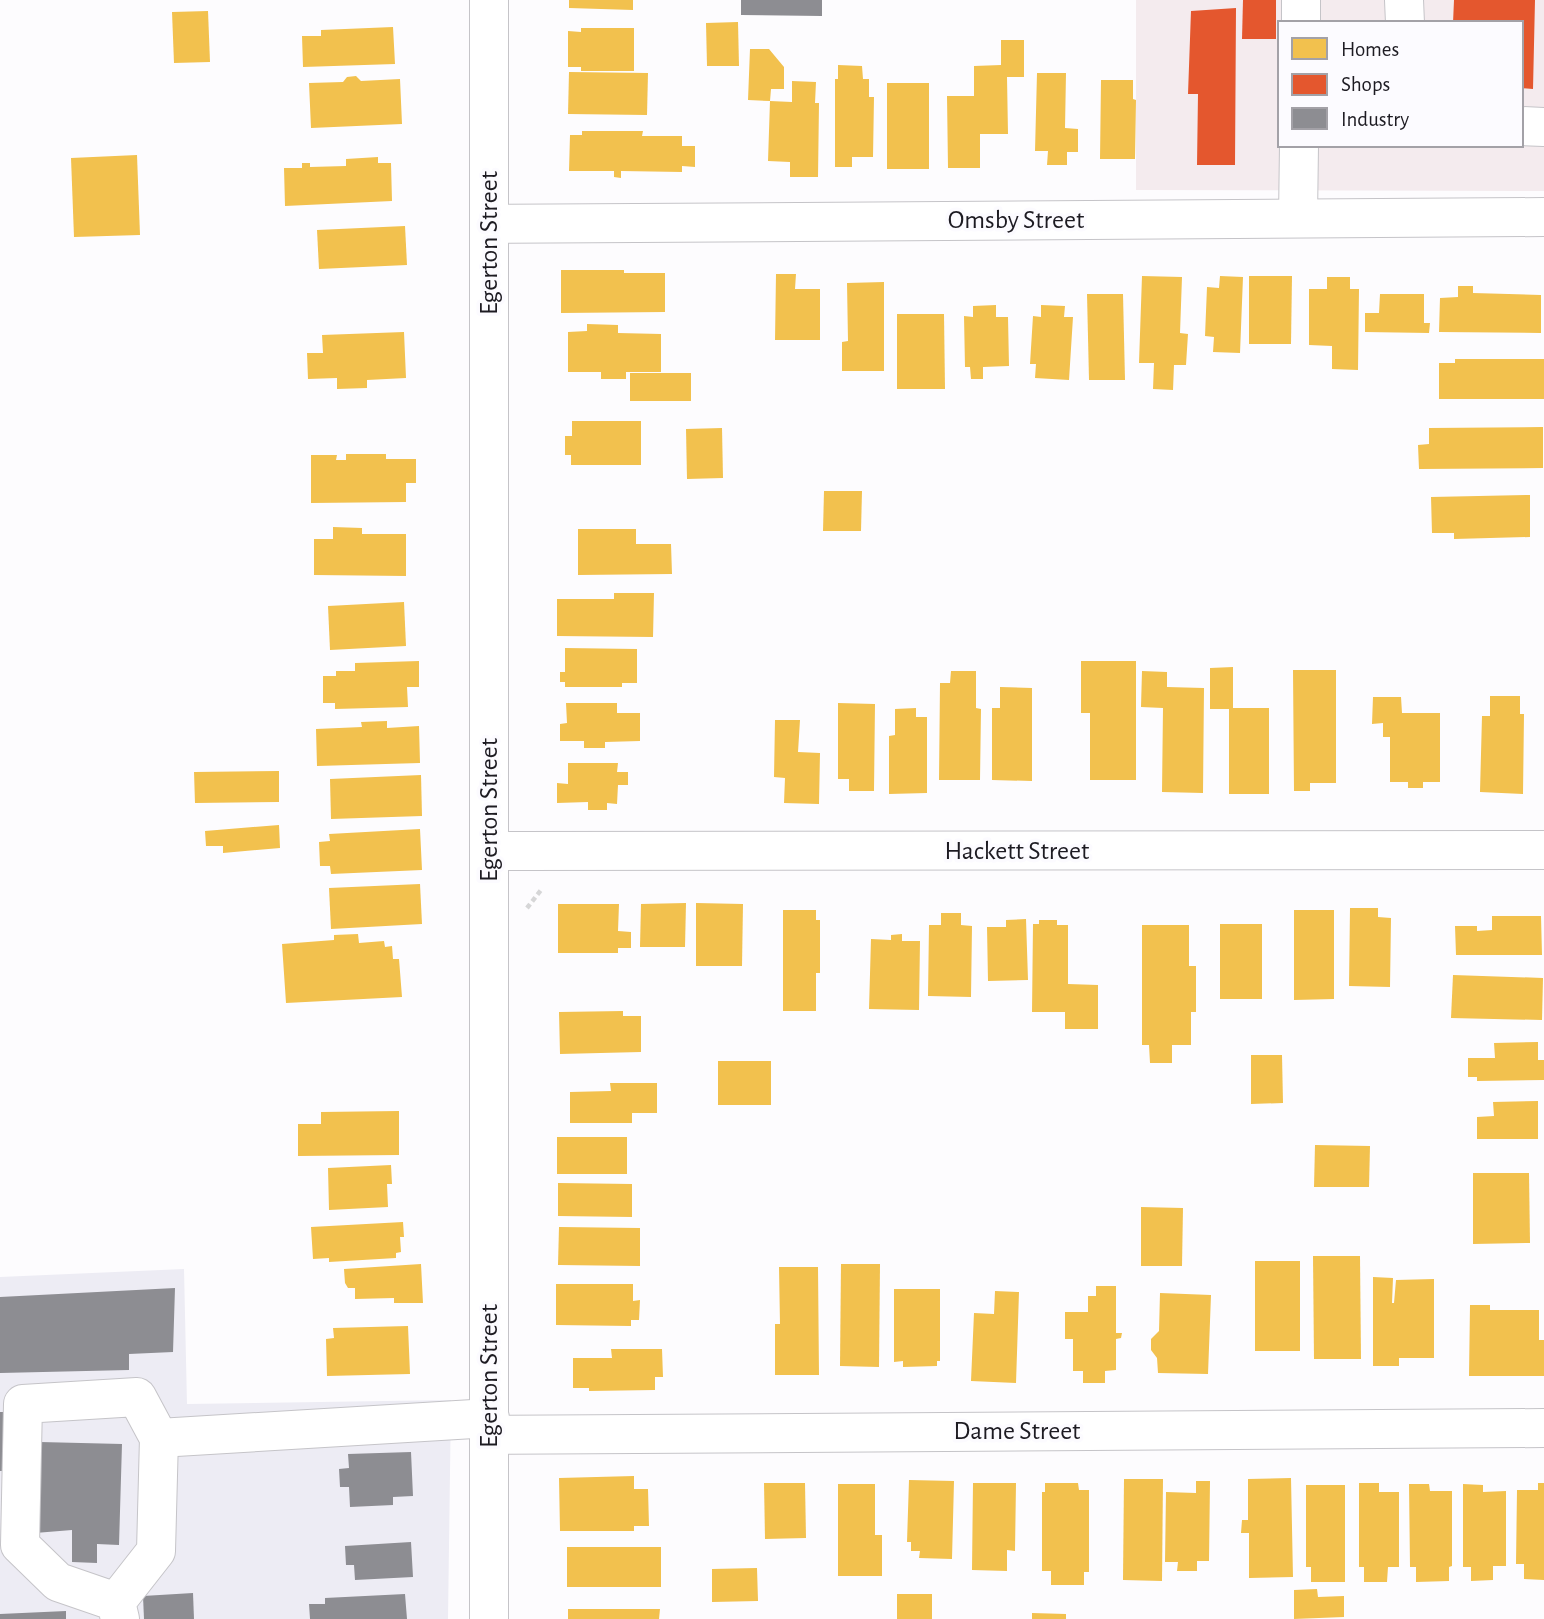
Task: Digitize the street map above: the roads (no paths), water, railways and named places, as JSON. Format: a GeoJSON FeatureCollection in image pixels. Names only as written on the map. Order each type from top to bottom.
{"type":"FeatureCollection","features":[{"type":"Feature","properties":{"kind":"street","name":"Egerton Street"},"geometry":{"type":"LineString","coordinates":[[489,0],[489,1619]]}},
{"type":"Feature","properties":{"kind":"street"},"geometry":{"type":"LineString","coordinates":[[1301,0],[1301,21]]}},
{"type":"Feature","properties":{"kind":"street"},"geometry":{"type":"LineString","coordinates":[[1404,0],[1405,21]]}},
{"type":"Feature","properties":{"kind":"street"},"geometry":{"type":"LineString","coordinates":[[1523,126],[1544,127]]}},
{"type":"Feature","properties":{"kind":"street"},"geometry":{"type":"LineString","coordinates":[[1298,218],[1299,147]]}},
{"type":"Feature","properties":{"kind":"street","name":"Omsby Street"},"geometry":{"type":"LineString","coordinates":[[489,224],[1544,216]]}},
{"type":"Feature","properties":{"kind":"street","name":"Hackett Street"},"geometry":{"type":"LineString","coordinates":[[489,851],[1544,850]]}},
{"type":"Feature","properties":{"kind":"street"},"geometry":{"type":"LineString","coordinates":[[137,1397],[159,1438],[156,1551],[118,1611],[58,1582],[20,1545],[23,1404],[137,1397]]}},
{"type":"Feature","properties":{"kind":"street","name":"Dame Street"},"geometry":{"type":"LineString","coordinates":[[159,1438],[490,1426],[1544,1428]]}}]}
